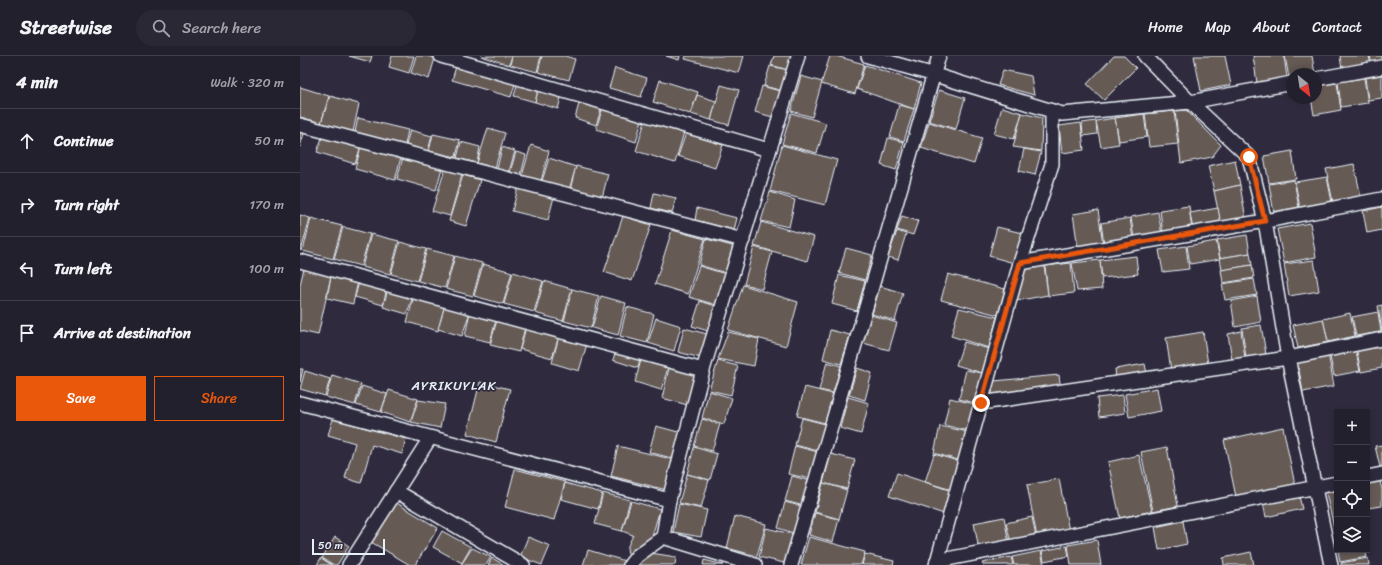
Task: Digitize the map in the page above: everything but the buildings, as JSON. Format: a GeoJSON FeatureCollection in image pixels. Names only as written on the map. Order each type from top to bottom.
{"type":"FeatureCollection","features":[{"type":"Feature","properties":{"kind":"street"},"geometry":{"type":"LineString","coordinates":[[441,56],[769,150]]}},
{"type":"Feature","properties":{"kind":"street"},"geometry":{"type":"LineString","coordinates":[[630,565],[637,556],[663,537],[669,500],[703,370],[798,56]]}},
{"type":"Feature","properties":{"kind":"street"},"geometry":{"type":"LineString","coordinates":[[868,56],[1062,114],[1190,102],[1286,84]]}},
{"type":"Feature","properties":{"kind":"street"},"geometry":{"type":"LineString","coordinates":[[791,565],[939,56]]}},
{"type":"Feature","properties":{"kind":"street"},"geometry":{"type":"LineString","coordinates":[[1145,56],[1190,102],[1249,157],[1265,221],[1288,358],[1331,565]]}},
{"type":"Feature","properties":{"kind":"street"},"geometry":{"type":"LineString","coordinates":[[1322,78],[1382,67]]}},
{"type":"Feature","properties":{"kind":"street"},"geometry":{"type":"LineString","coordinates":[[1052,111],[1052,164],[1020,263],[937,563],[1334,484]]}},
{"type":"Feature","properties":{"kind":"street"},"geometry":{"type":"LineString","coordinates":[[300,125],[743,240]]}},
{"type":"Feature","properties":{"kind":"street"},"geometry":{"type":"LineString","coordinates":[[1020,263],[1265,221],[1382,199]]}},
{"type":"Feature","properties":{"kind":"street"},"geometry":{"type":"LineString","coordinates":[[300,261],[703,370]]}},
{"type":"Feature","properties":{"kind":"street"},"geometry":{"type":"LineString","coordinates":[[981,403],[1288,358],[1382,339]]}},
{"type":"Feature","properties":{"kind":"street"},"geometry":{"type":"LineString","coordinates":[[300,403],[669,500]]}},
{"type":"Feature","properties":{"kind":"street"},"geometry":{"type":"LineString","coordinates":[[349,565],[430,438]]}},
{"type":"Feature","properties":{"kind":"street"},"geometry":{"type":"LineString","coordinates":[[1370,476],[1382,474]]}},
{"type":"Feature","properties":{"kind":"street"},"geometry":{"type":"LineString","coordinates":[[396,491],[522,565]]}},
{"type":"Feature","properties":{"kind":"street"},"geometry":{"type":"LineString","coordinates":[[663,537],[755,565]]}},
{"type":"Feature","properties":{"kind":"district","name":"AYRIKUYLAK"},"geometry":{"type":"Point","coordinates":[454,385]}},
{"type":"Feature","properties":{"kind":"route"},"geometry":{"type":"LineString","coordinates":[[981,403],[1020,263],[1265,221],[1249,157]]}}]}
